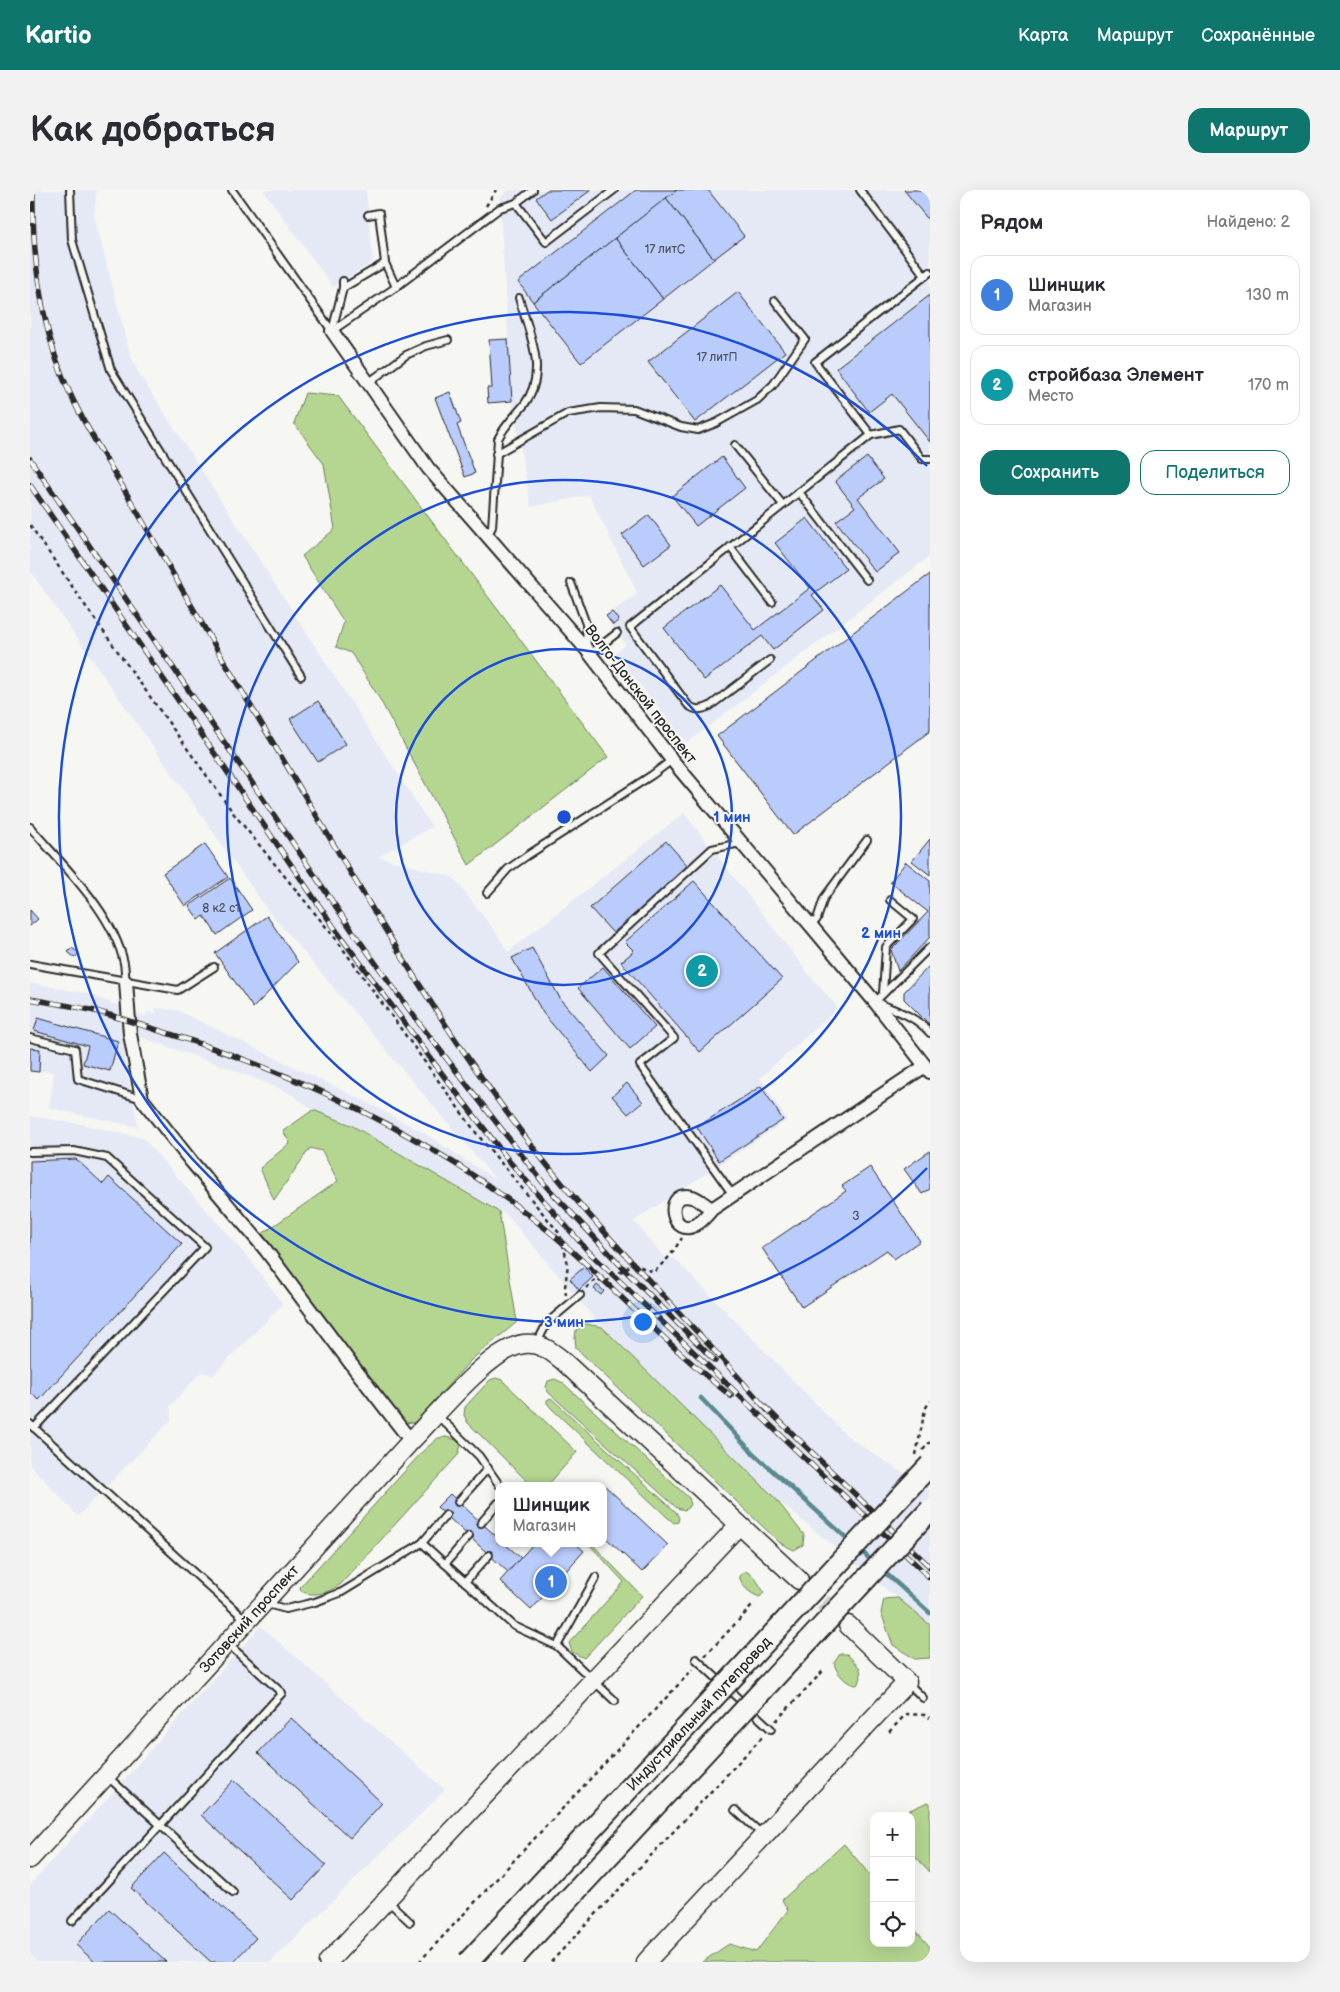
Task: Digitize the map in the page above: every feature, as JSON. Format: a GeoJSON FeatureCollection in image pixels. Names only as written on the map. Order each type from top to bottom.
{"type":"FeatureCollection","features":[{"type":"Feature","properties":{"kind":"main road","name":"Индустриальный путепровод"},"geometry":{"type":"LineString","coordinates":[[468,1962],[930,1465]]}},
{"type":"Feature","properties":{"kind":"main road","name":"Индустриальный путепровод"},"geometry":{"type":"LineString","coordinates":[[510,1962],[930,1510]]}},
{"type":"Feature","properties":{"kind":"street","name":"Волго-Донской проспект"},"geometry":{"type":"LineString","coordinates":[[332,331],[428,468],[588,652],[672,760],[740,843],[811,926],[879,998],[927,1069]]}},
{"type":"Feature","properties":{"kind":"street"},"geometry":{"type":"LineString","coordinates":[[126,982],[130,1034],[142,1099],[265,1249],[411,1441]]}},
{"type":"Feature","properties":{"kind":"street"},"geometry":{"type":"LineString","coordinates":[[712,1209],[694,1197],[684,1196],[676,1201],[672,1209],[674,1218],[680,1225],[689,1227],[698,1224],[712,1209],[927,1069]]}},
{"type":"Feature","properties":{"kind":"street","name":"Зотовский проспект"},"geometry":{"type":"LineString","coordinates":[[30,1859],[411,1441],[469,1380],[508,1349],[524,1344],[537,1345]]}},
{"type":"Feature","properties":{"kind":"street"},"geometry":{"type":"LineString","coordinates":[[537,1345],[550,1350],[562,1360],[799,1580]]}},
{"type":"Feature","properties":{"kind":"street"},"geometry":{"type":"LineString","coordinates":[[328,1962],[739,1525]]}},
{"type":"Feature","properties":{"kind":"street"},"geometry":{"type":"LineString","coordinates":[[646,1962],[907,1682],[848,1625]]}},
{"type":"Feature","properties":{"kind":"lane"},"geometry":{"type":"LineString","coordinates":[[70,190],[72,240],[111,370],[301,676]]}},
{"type":"Feature","properties":{"kind":"lane"},"geometry":{"type":"LineString","coordinates":[[232,190],[332,331]]}},
{"type":"Feature","properties":{"kind":"lane"},"geometry":{"type":"LineString","coordinates":[[332,331],[396,287],[500,208],[516,203],[533,190]]}},
{"type":"Feature","properties":{"kind":"lane"},"geometry":{"type":"LineString","coordinates":[[516,203],[546,242],[614,190]]}},
{"type":"Feature","properties":{"kind":"lane"},"geometry":{"type":"LineString","coordinates":[[860,190],[927,274],[815,362],[871,435]]}},
{"type":"Feature","properties":{"kind":"lane"},"geometry":{"type":"LineString","coordinates":[[368,215],[380,212],[385,262],[396,287]]}},
{"type":"Feature","properties":{"kind":"lane"},"geometry":{"type":"LineString","coordinates":[[332,331],[343,285],[385,262]]}},
{"type":"Feature","properties":{"kind":"lane"},"geometry":{"type":"LineString","coordinates":[[488,535],[492,527],[498,439],[504,426],[524,404],[536,375],[536,355],[519,298]]}},
{"type":"Feature","properties":{"kind":"lane"},"geometry":{"type":"LineString","coordinates":[[496,454],[568,413],[601,408],[634,410],[681,427],[698,430],[716,423],[757,400],[773,385],[805,339],[775,301]]}},
{"type":"Feature","properties":{"kind":"lane"},"geometry":{"type":"LineString","coordinates":[[368,383],[406,355],[426,346],[448,340]]}},
{"type":"Feature","properties":{"kind":"lane"},"geometry":{"type":"LineString","coordinates":[[770,660],[710,706],[702,710],[694,710],[688,705],[630,627],[871,435],[899,429],[922,459],[930,459]]}},
{"type":"Feature","properties":{"kind":"lane"},"geometry":{"type":"LineString","coordinates":[[735,445],[783,505]]}},
{"type":"Feature","properties":{"kind":"lane"},"geometry":{"type":"LineString","coordinates":[[799,492],[867,580]]}},
{"type":"Feature","properties":{"kind":"lane"},"geometry":{"type":"LineString","coordinates":[[730,547],[772,602]]}},
{"type":"Feature","properties":{"kind":"lane"},"geometry":{"type":"LineString","coordinates":[[571,583],[586,624],[588,652],[617,633]]}},
{"type":"Feature","properties":{"kind":"lane"},"geometry":{"type":"LineString","coordinates":[[487,893],[508,869],[672,760]]}},
{"type":"Feature","properties":{"kind":"lane"},"geometry":{"type":"LineString","coordinates":[[30,827],[99,907],[116,941],[124,963],[126,982]]}},
{"type":"Feature","properties":{"kind":"lane"},"geometry":{"type":"LineString","coordinates":[[811,926],[817,919],[824,898],[867,840]]}},
{"type":"Feature","properties":{"kind":"lane"},"geometry":{"type":"LineString","coordinates":[[733,1196],[640,1065],[674,1038],[599,953],[712,849],[740,843]]}},
{"type":"Feature","properties":{"kind":"lane"},"geometry":{"type":"LineString","coordinates":[[879,998],[886,947],[913,919],[890,900]]}},
{"type":"Feature","properties":{"kind":"lane"},"geometry":{"type":"LineString","coordinates":[[879,998],[930,947]]}},
{"type":"Feature","properties":{"kind":"lane"},"geometry":{"type":"LineString","coordinates":[[30,964],[178,990],[214,967]]}},
{"type":"Feature","properties":{"kind":"lane"},"geometry":{"type":"LineString","coordinates":[[879,998],[923,1025],[930,1033]]}},
{"type":"Feature","properties":{"kind":"lane"},"geometry":{"type":"LineString","coordinates":[[30,1038],[75,1049],[78,1079],[142,1099]]}},
{"type":"Feature","properties":{"kind":"lane"},"geometry":{"type":"LineString","coordinates":[[30,1152],[74,1151],[107,1158],[206,1247],[32,1426],[247,1621]]}},
{"type":"Feature","properties":{"kind":"lane"},"geometry":{"type":"LineString","coordinates":[[537,1345],[548,1323],[580,1295]]}},
{"type":"Feature","properties":{"kind":"lane"},"geometry":{"type":"LineString","coordinates":[[437,1415],[479,1456],[497,1482]]}},
{"type":"Feature","properties":{"kind":"lane"},"geometry":{"type":"LineString","coordinates":[[458,1502],[488,1468]]}},
{"type":"Feature","properties":{"kind":"lane"},"geometry":{"type":"LineString","coordinates":[[482,1523],[495,1508]]}},
{"type":"Feature","properties":{"kind":"lane"},"geometry":{"type":"LineString","coordinates":[[264,1603],[286,1609],[342,1592],[422,1543],[446,1516]]}},
{"type":"Feature","properties":{"kind":"lane"},"geometry":{"type":"LineString","coordinates":[[445,1564],[469,1536]]}},
{"type":"Feature","properties":{"kind":"lane"},"geometry":{"type":"LineString","coordinates":[[422,1543],[514,1626],[557,1646],[616,1701]]}},
{"type":"Feature","properties":{"kind":"lane"},"geometry":{"type":"LineString","coordinates":[[465,1582],[489,1555]]}},
{"type":"Feature","properties":{"kind":"lane"},"geometry":{"type":"LineString","coordinates":[[557,1646],[596,1577]]}},
{"type":"Feature","properties":{"kind":"lane"},"geometry":{"type":"LineString","coordinates":[[72,1921],[282,1693],[227,1643]]}},
{"type":"Feature","properties":{"kind":"lane"},"geometry":{"type":"LineString","coordinates":[[697,1661],[771,1729]]}},
{"type":"Feature","properties":{"kind":"lane"},"geometry":{"type":"LineString","coordinates":[[907,1682],[924,1698]]}},
{"type":"Feature","properties":{"kind":"lane"},"geometry":{"type":"LineString","coordinates":[[106,1775],[233,1892]]}},
{"type":"Feature","properties":{"kind":"lane"},"geometry":{"type":"LineString","coordinates":[[735,1810],[764,1836]]}},
{"type":"Feature","properties":{"kind":"lane"},"geometry":{"type":"LineString","coordinates":[[386,1900],[410,1922]]}},
{"type":"Feature","properties":{"kind":"path"},"geometry":{"type":"LineString","coordinates":[[30,525],[234,814],[335,938],[478,1134],[560,1234],[568,1264],[565,1287],[568,1306]]}},
{"type":"Feature","properties":{"kind":"path"},"geometry":{"type":"LineString","coordinates":[[580,1295],[596,1279],[605,1282],[633,1264],[654,1272],[670,1256],[689,1227]]}},
{"type":"Feature","properties":{"kind":"path"},"geometry":{"type":"LineString","coordinates":[[419,1962],[697,1661],[752,1606]]}},
{"type":"Feature","properties":{"kind":"path"},"geometry":{"type":"LineString","coordinates":[[552,1962],[823,1671]]}},
{"type":"Feature","properties":{"kind":"path"},"geometry":{"type":"LineString","coordinates":[[889,1732],[906,1714],[925,1715],[930,1718]]}},
{"type":"Feature","properties":{"kind":"shaded area"},"geometry":{"type":"Polygon","coordinates":[[[30,190],[97,190],[94,215],[130,354],[138,372],[432,827],[378,857],[453,877],[497,934],[508,952],[684,813],[812,978],[838,1008],[760,1078],[787,1120],[634,1221],[666,1260],[674,1258],[847,1436],[930,1491],[930,1625],[775,1498],[602,1327],[506,1214],[499,1212],[351,1125],[313,1110],[288,1092],[226,1067],[122,1031],[125,1061],[138,1127],[49,1108],[54,1072],[30,1071],[30,983],[89,994],[146,1017],[147,1012],[156,1013],[155,1008],[177,1010],[372,1105],[424,1133],[496,1180],[267,909],[30,571],[30,190]]]}},
{"type":"Feature","properties":{"kind":"shaded area"},"geometry":{"type":"Polygon","coordinates":[[[263,190],[366,190],[373,262],[333,287],[263,190]]]}},
{"type":"Feature","properties":{"kind":"shaded area"},"geometry":{"type":"Polygon","coordinates":[[[509,190],[930,190],[930,556],[687,743],[615,654],[626,645],[605,616],[638,594],[589,495],[531,507],[512,401],[500,208],[500,197],[509,190]]]}},
{"type":"Feature","properties":{"kind":"shaded area"},"geometry":{"type":"Polygon","coordinates":[[[30,1116],[80,1124],[143,1138],[251,1261],[283,1304],[213,1375],[201,1372],[170,1406],[171,1420],[78,1516],[30,1465],[30,1116]]]}},
{"type":"Feature","properties":{"kind":"shaded area"},"geometry":{"type":"Polygon","coordinates":[[[261,1626],[445,1790],[271,1962],[30,1962],[30,1885],[261,1626]]]}},
{"type":"Feature","properties":{"kind":"green space"},"geometry":{"type":"Polygon","coordinates":[[[305,393],[338,396],[608,757],[469,865],[378,696],[351,653],[336,647],[344,622],[302,556],[335,529],[324,464],[294,423],[305,393]]]}},
{"type":"Feature","properties":{"kind":"green space"},"geometry":{"type":"Polygon","coordinates":[[[313,1110],[351,1125],[499,1212],[517,1322],[471,1360],[415,1422],[403,1423],[262,1234],[338,1181],[322,1151],[310,1148],[274,1200],[260,1168],[290,1143],[283,1131],[313,1110]]]}},
{"type":"Feature","properties":{"kind":"green space"},"geometry":{"type":"Polygon","coordinates":[[[586,1324],[602,1327],[775,1498],[804,1535],[803,1545],[794,1550],[780,1543],[576,1348],[576,1330],[586,1324]]]}},
{"type":"Feature","properties":{"kind":"green space"},"geometry":{"type":"Polygon","coordinates":[[[496,1378],[502,1380],[577,1452],[551,1482],[528,1482],[468,1423],[464,1415],[465,1407],[490,1380],[496,1378]]]}},
{"type":"Feature","properties":{"kind":"green space"},"geometry":{"type":"Polygon","coordinates":[[[555,1379],[563,1383],[689,1498],[691,1505],[685,1510],[677,1508],[548,1392],[546,1387],[548,1381],[555,1379]]]}},
{"type":"Feature","properties":{"kind":"green space"},"geometry":{"type":"Polygon","coordinates":[[[551,1398],[676,1512],[679,1518],[678,1522],[674,1523],[667,1517],[552,1409],[547,1403],[547,1400],[551,1398]]]}},
{"type":"Feature","properties":{"kind":"green space"},"geometry":{"type":"Polygon","coordinates":[[[446,1437],[457,1440],[461,1445],[458,1455],[341,1584],[322,1593],[311,1594],[301,1591],[300,1587],[423,1451],[438,1438],[446,1437]]]}},
{"type":"Feature","properties":{"kind":"green space"},"geometry":{"type":"Polygon","coordinates":[[[592,1547],[595,1547],[642,1596],[584,1658],[572,1652],[569,1643],[624,1582],[592,1547]]]}},
{"type":"Feature","properties":{"kind":"green space"},"geometry":{"type":"Polygon","coordinates":[[[745,1571],[754,1577],[764,1592],[760,1597],[750,1592],[742,1584],[739,1576],[745,1571]]]}},
{"type":"Feature","properties":{"kind":"green space"},"geometry":{"type":"Polygon","coordinates":[[[898,1598],[930,1625],[930,1658],[915,1659],[893,1645],[881,1613],[884,1599],[898,1598]]]}},
{"type":"Feature","properties":{"kind":"green space"},"geometry":{"type":"Polygon","coordinates":[[[840,1654],[847,1654],[860,1668],[861,1678],[857,1685],[846,1681],[837,1671],[834,1663],[840,1654]]]}},
{"type":"Feature","properties":{"kind":"green space"},"geometry":{"type":"Polygon","coordinates":[[[928,1802],[930,1803],[930,1872],[915,1856],[915,1812],[905,1812],[928,1802]]]}},
{"type":"Feature","properties":{"kind":"green space"},"geometry":{"type":"Polygon","coordinates":[[[844,1844],[870,1875],[870,1947],[915,1947],[915,1930],[930,1947],[930,1962],[702,1962],[729,1944],[756,1952],[788,1910],[782,1900],[844,1844]]]}},
{"type":"Feature","properties":{"kind":"building"},"geometry":{"type":"Polygon","coordinates":[[[547,190],[591,190],[552,219],[536,198],[547,190]]]}},
{"type":"Feature","properties":{"kind":"building"},"geometry":{"type":"Polygon","coordinates":[[[636,190],[677,190],[533,302],[518,282],[636,190]]]}},
{"type":"Feature","properties":{"kind":"building"},"geometry":{"type":"Polygon","coordinates":[[[677,190],[708,190],[744,236],[714,259],[666,198],[677,190]]]}},
{"type":"Feature","properties":{"kind":"building"},"geometry":{"type":"Polygon","coordinates":[[[904,190],[930,190],[930,222],[904,190]]]}},
{"type":"Feature","properties":{"kind":"building"},"geometry":{"type":"Polygon","coordinates":[[[666,198],[714,259],[663,299],[615,238],[666,198]]]}},
{"type":"Feature","properties":{"kind":"building"},"geometry":{"type":"Polygon","coordinates":[[[615,238],[663,299],[581,363],[533,302],[615,238]]]}},
{"type":"Feature","properties":{"kind":"building"},"geometry":{"type":"Polygon","coordinates":[[[738,292],[785,352],[695,422],[648,362],[738,292]]]}},
{"type":"Feature","properties":{"kind":"building"},"geometry":{"type":"Polygon","coordinates":[[[930,295],[930,442],[892,394],[869,412],[836,368],[930,295]]]}},
{"type":"Feature","properties":{"kind":"building"},"geometry":{"type":"Polygon","coordinates":[[[508,339],[512,401],[488,403],[487,388],[492,388],[489,340],[508,339]]]}},
{"type":"Feature","properties":{"kind":"building"},"geometry":{"type":"Polygon","coordinates":[[[450,392],[461,423],[457,425],[475,473],[465,477],[435,398],[450,392]]]}},
{"type":"Feature","properties":{"kind":"building"},"geometry":{"type":"Polygon","coordinates":[[[722,457],[745,488],[696,526],[672,496],[722,457]]]}},
{"type":"Feature","properties":{"kind":"building"},"geometry":{"type":"Polygon","coordinates":[[[867,457],[884,479],[858,498],[900,553],[875,572],[836,521],[855,507],[835,481],[867,457]]]}},
{"type":"Feature","properties":{"kind":"building"},"geometry":{"type":"Polygon","coordinates":[[[649,515],[671,545],[644,565],[622,535],[649,515]]]}},
{"type":"Feature","properties":{"kind":"building"},"geometry":{"type":"Polygon","coordinates":[[[807,518],[846,569],[812,595],[824,610],[773,650],[762,636],[704,680],[664,628],[720,585],[755,630],[810,588],[775,543],[807,518]]]}},
{"type":"Feature","properties":{"kind":"building"},"geometry":{"type":"Polygon","coordinates":[[[930,574],[930,731],[793,835],[717,736],[930,574]]]}},
{"type":"Feature","properties":{"kind":"building"},"geometry":{"type":"Polygon","coordinates":[[[612,612],[619,620],[613,625],[606,616],[612,612]]]}},
{"type":"Feature","properties":{"kind":"building"},"geometry":{"type":"Polygon","coordinates":[[[318,701],[346,744],[318,762],[290,719],[318,701]]]}},
{"type":"Feature","properties":{"kind":"building"},"geometry":{"type":"Polygon","coordinates":[[[930,839],[930,875],[912,861],[930,839]]]}},
{"type":"Feature","properties":{"kind":"building"},"geometry":{"type":"Polygon","coordinates":[[[666,841],[689,867],[613,933],[590,908],[666,841]]]}},
{"type":"Feature","properties":{"kind":"building"},"geometry":{"type":"Polygon","coordinates":[[[205,844],[228,877],[185,906],[163,873],[205,844]]]}},
{"type":"Feature","properties":{"kind":"building"},"geometry":{"type":"Polygon","coordinates":[[[906,862],[930,881],[930,937],[898,971],[891,950],[928,912],[890,882],[906,862]]]}},
{"type":"Feature","properties":{"kind":"building"},"geometry":{"type":"Polygon","coordinates":[[[230,878],[252,910],[217,935],[204,916],[199,920],[189,906],[230,878]]]}},
{"type":"Feature","properties":{"kind":"building"},"geometry":{"type":"Polygon","coordinates":[[[694,881],[782,979],[700,1052],[621,962],[634,951],[625,942],[694,881]]]}},
{"type":"Feature","properties":{"kind":"building"},"geometry":{"type":"Polygon","coordinates":[[[30,910],[38,919],[30,926],[30,910]]]}},
{"type":"Feature","properties":{"kind":"building"},"geometry":{"type":"Polygon","coordinates":[[[267,916],[298,962],[253,1008],[215,953],[267,916]]]}},
{"type":"Feature","properties":{"kind":"building"},"geometry":{"type":"Polygon","coordinates":[[[72,948],[79,953],[75,958],[68,952],[72,948]]]}},
{"type":"Feature","properties":{"kind":"building"},"geometry":{"type":"Polygon","coordinates":[[[532,948],[561,1000],[609,1056],[592,1072],[543,1013],[512,958],[532,948]]]}},
{"type":"Feature","properties":{"kind":"building"},"geometry":{"type":"Polygon","coordinates":[[[930,965],[930,1025],[904,999],[904,992],[930,965]]]}},
{"type":"Feature","properties":{"kind":"building"},"geometry":{"type":"Polygon","coordinates":[[[603,967],[655,1027],[630,1049],[578,988],[603,967]]]}},
{"type":"Feature","properties":{"kind":"building"},"geometry":{"type":"Polygon","coordinates":[[[38,1018],[118,1041],[110,1071],[83,1064],[88,1046],[34,1031],[38,1018]]]}},
{"type":"Feature","properties":{"kind":"building"},"geometry":{"type":"Polygon","coordinates":[[[30,1048],[40,1049],[39,1072],[30,1071],[30,1048]]]}},
{"type":"Feature","properties":{"kind":"building"},"geometry":{"type":"Polygon","coordinates":[[[627,1083],[643,1102],[628,1114],[612,1096],[627,1083]]]}},
{"type":"Feature","properties":{"kind":"building"},"geometry":{"type":"Polygon","coordinates":[[[761,1086],[783,1120],[719,1161],[697,1127],[761,1086]]]}},
{"type":"Feature","properties":{"kind":"building"},"geometry":{"type":"Polygon","coordinates":[[[930,1151],[930,1189],[922,1194],[904,1169],[930,1151]]]}},
{"type":"Feature","properties":{"kind":"building"},"geometry":{"type":"Polygon","coordinates":[[[76,1159],[103,1184],[109,1177],[182,1244],[39,1400],[30,1392],[30,1161],[76,1159]]]}},
{"type":"Feature","properties":{"kind":"building"},"geometry":{"type":"Polygon","coordinates":[[[870,1167],[920,1241],[894,1259],[887,1250],[802,1307],[762,1248],[846,1191],[842,1186],[870,1167]]]}},
{"type":"Feature","properties":{"kind":"building"},"geometry":{"type":"Polygon","coordinates":[[[584,1267],[593,1277],[579,1290],[570,1279],[584,1267]]]}},
{"type":"Feature","properties":{"kind":"building"},"geometry":{"type":"Polygon","coordinates":[[[597,1285],[604,1291],[601,1295],[594,1289],[597,1285]]]}},
{"type":"Feature","properties":{"kind":"building"},"geometry":{"type":"Polygon","coordinates":[[[607,1488],[668,1545],[642,1572],[607,1539],[607,1488]]]}},
{"type":"Feature","properties":{"kind":"building"},"geometry":{"type":"Polygon","coordinates":[[[450,1494],[495,1535],[495,1547],[509,1547],[521,1558],[508,1572],[437,1507],[450,1494]]]}},
{"type":"Feature","properties":{"kind":"building"},"geometry":{"type":"Polygon","coordinates":[[[530,1547],[580,1547],[584,1551],[531,1610],[500,1581],[530,1547]]]}},
{"type":"Feature","properties":{"kind":"building"},"geometry":{"type":"Polygon","coordinates":[[[291,1718],[382,1803],[350,1838],[258,1753],[291,1718]]]}},
{"type":"Feature","properties":{"kind":"building"},"geometry":{"type":"Polygon","coordinates":[[[234,1780],[326,1865],[293,1900],[201,1815],[234,1780]]]}},
{"type":"Feature","properties":{"kind":"building"},"geometry":{"type":"Polygon","coordinates":[[[164,1853],[256,1938],[233,1962],[211,1962],[131,1888],[164,1853]]]}},
{"type":"Feature","properties":{"kind":"building"},"geometry":{"type":"Polygon","coordinates":[[[109,1909],[166,1962],[95,1962],[76,1945],[109,1909]]]}},
{"type":"Feature","properties":{"kind":"waterway"},"geometry":{"type":"LineString","coordinates":[[701,1398],[754,1454],[851,1542]]}},
{"type":"Feature","properties":{"kind":"waterway"},"geometry":{"type":"LineString","coordinates":[[859,1549],[873,1562]]}},
{"type":"Feature","properties":{"kind":"waterway"},"geometry":{"type":"LineString","coordinates":[[881,1569],[930,1613]]}},
{"type":"Feature","properties":{"kind":"tunnel"},"geometry":{"type":"LineString","coordinates":[[803,1584],[844,1622]]}},
{"type":"Feature","properties":{"kind":"railway"},"geometry":{"type":"LineString","coordinates":[[33,190],[36,261],[43,308],[54,353],[69,392],[205,628],[353,876],[423,991],[460,1047],[539,1155],[594,1221],[767,1410]]}},
{"type":"Feature","properties":{"kind":"railway"},"geometry":{"type":"LineString","coordinates":[[30,459],[351,929],[419,1023],[545,1185],[625,1270],[715,1361]]}},
{"type":"Feature","properties":{"kind":"railway"},"geometry":{"type":"LineString","coordinates":[[30,485],[338,933],[509,1161],[587,1250],[930,1578]]}},
{"type":"Feature","properties":{"kind":"railway"},"geometry":{"type":"LineString","coordinates":[[30,999],[102,1013],[207,1046],[312,1087],[363,1111],[412,1138],[460,1167],[507,1199],[551,1233],[707,1377],[731,1396]]}},
{"type":"Feature","properties":{"kind":"railway"},"geometry":{"type":"LineString","coordinates":[[763,1405],[930,1567]]}},
{"type":"Feature","properties":{"kind":"place","name":"стройбаза Элемент"},"geometry":{"type":"Point","coordinates":[702,971]}},
{"type":"Feature","properties":{"kind":"place","name":"Шинщик"},"geometry":{"type":"Point","coordinates":[551,1582]}}]}
